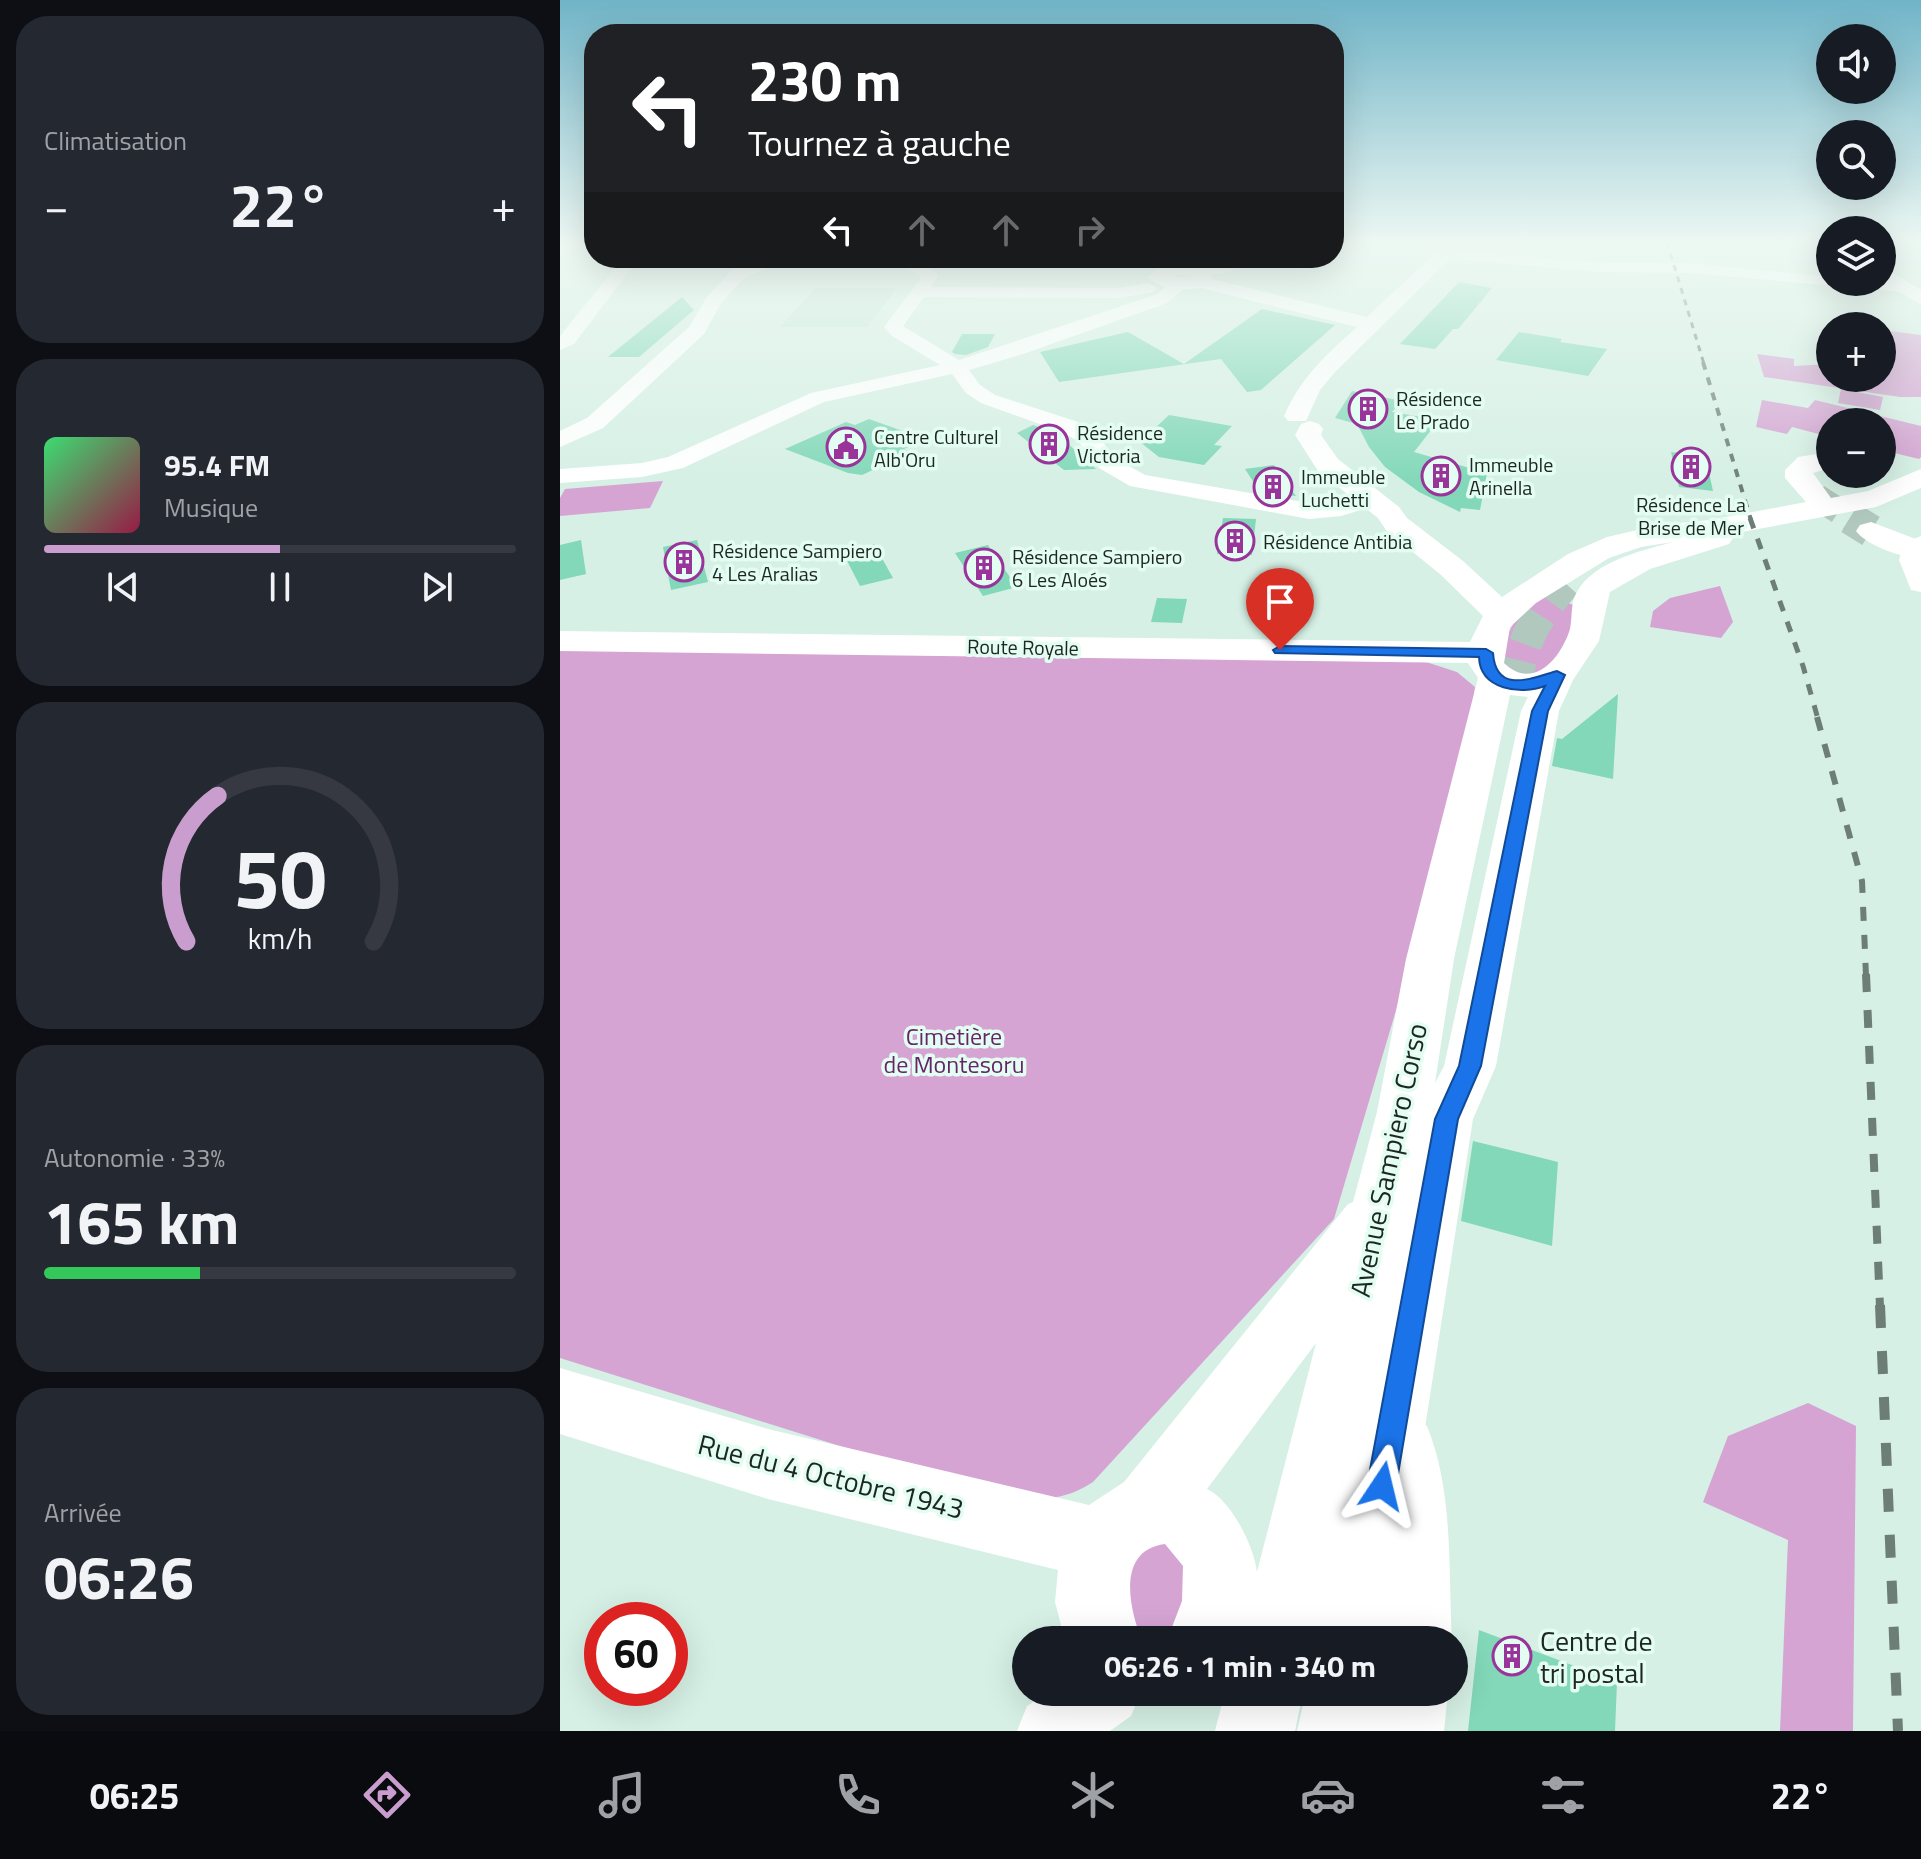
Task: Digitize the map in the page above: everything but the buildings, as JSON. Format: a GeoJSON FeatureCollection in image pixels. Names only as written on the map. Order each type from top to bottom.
{"type":"FeatureCollection","features":[{"type":"Feature","properties":{"kind":"main road"},"geometry":{"type":"LineString","coordinates":[[1371,323],[1309,388],[1301,425],[1308,460],[1346,511],[1375,516],[1396,524],[1452,568],[1500,614]]}},
{"type":"Feature","properties":{"kind":"main road"},"geometry":{"type":"LineString","coordinates":[[1301,425],[1328,465],[1389,513],[1396,524]]}},
{"type":"Feature","properties":{"kind":"main road"},"geometry":{"type":"LineString","coordinates":[[1816,462],[1808,463],[1799,470],[1799,478],[1816,486]]}},
{"type":"Feature","properties":{"kind":"main road"},"geometry":{"type":"LineString","coordinates":[[1896,465],[1921,467]]}},
{"type":"Feature","properties":{"kind":"main road"},"geometry":{"type":"LineString","coordinates":[[1785,522],[1876,498],[1921,477]]}},
{"type":"Feature","properties":{"kind":"main road"},"geometry":{"type":"LineString","coordinates":[[1874,488],[1876,498]]}},
{"type":"Feature","properties":{"kind":"main road"},"geometry":{"type":"LineString","coordinates":[[1576,592],[1587,628],[1572,662],[1516,679],[1489,634],[1500,614],[1513,601],[1568,564],[1614,543],[1650,534],[1713,533],[1785,522],[1903,503],[1921,495]]}},
{"type":"Feature","properties":{"kind":"main road"},"geometry":{"type":"LineString","coordinates":[[1871,531],[1917,547]]}},
{"type":"Feature","properties":{"kind":"main road"},"geometry":{"type":"LineString","coordinates":[[1576,592],[1597,586],[1619,572],[1713,533]]}},
{"type":"Feature","properties":{"kind":"main road"},"geometry":{"type":"LineString","coordinates":[[1452,568],[1498,585],[1560,592],[1579,599],[1576,592]]}},
{"type":"Feature","properties":{"kind":"main road","name":"Route Royale"},"geometry":{"type":"LineString","coordinates":[[560,641],[1516,679]]}},
{"type":"Feature","properties":{"kind":"main road","name":"Avenue Sampiero Corso"},"geometry":{"type":"LineString","coordinates":[[1275,1626],[1378,1214],[1425,1116],[1470,1066],[1540,711],[1516,679]]}},
{"type":"Feature","properties":{"kind":"main road","name":"Avenue Sampiero Corso"},"geometry":{"type":"LineString","coordinates":[[1356,1626],[1398,1393],[1425,1116]]}},
{"type":"Feature","properties":{"kind":"main road"},"geometry":{"type":"LineString","coordinates":[[1106,1590],[1378,1214]]}},
{"type":"Feature","properties":{"kind":"main road","name":"Rue du 4 Octobre 1943"},"geometry":{"type":"LineString","coordinates":[[560,1401],[768,1464],[1106,1590],[1167,1508],[1186,1515],[1203,1528],[1215,1547],[1222,1571],[1222,1597],[1213,1626]]}},
{"type":"Feature","properties":{"kind":"main road"},"geometry":{"type":"LineString","coordinates":[[1337,1731],[1342,1706]]}},
{"type":"Feature","properties":{"kind":"street"},"geometry":{"type":"LineString","coordinates":[[560,344],[580,323]]}},
{"type":"Feature","properties":{"kind":"street"},"geometry":{"type":"LineString","coordinates":[[560,440],[595,423],[683,344],[701,323]]}},
{"type":"Feature","properties":{"kind":"street"},"geometry":{"type":"LineString","coordinates":[[896,323],[893,327],[957,367],[973,389],[988,399],[1070,427],[1086,436],[1107,463],[1138,481],[1309,511],[1346,511]]}},
{"type":"Feature","properties":{"kind":"street"},"geometry":{"type":"LineString","coordinates":[[560,476],[642,470],[675,463],[818,397],[957,367],[1093,323]]}},
{"type":"Feature","properties":{"kind":"street"},"geometry":{"type":"LineString","coordinates":[[1917,547],[1912,560],[1921,584]]}},
{"type":"Feature","properties":{"kind":"street"},"geometry":{"type":"LineString","coordinates":[[1398,1393],[1414,1495],[1419,1626]]}},
{"type":"Feature","properties":{"kind":"street"},"geometry":{"type":"LineString","coordinates":[[1042,1731],[1053,1706]]}},
{"type":"Feature","properties":{"kind":"street"},"geometry":{"type":"LineString","coordinates":[[1052,1731],[1087,1706]]}},
{"type":"Feature","properties":{"kind":"street"},"geometry":{"type":"LineString","coordinates":[[1409,1731],[1412,1706]]}},
{"type":"Feature","properties":{"kind":"shaded area"},"geometry":{"type":"Polygon","coordinates":[[[784,323],[870,323],[867,327],[780,327],[784,323]]]}},
{"type":"Feature","properties":{"kind":"green space"},"geometry":{"type":"Polygon","coordinates":[[[1896,332],[1921,335],[1921,397],[1866,392],[1896,392],[1896,332]]]}},
{"type":"Feature","properties":{"kind":"green space"},"geometry":{"type":"Polygon","coordinates":[[[1757,354],[1794,359],[1794,366],[1816,365],[1816,385],[1764,377],[1757,354]]]}},
{"type":"Feature","properties":{"kind":"green space"},"geometry":{"type":"Polygon","coordinates":[[[1840,392],[1883,397],[1880,408],[1838,403],[1840,392]]]}},
{"type":"Feature","properties":{"kind":"green space"},"geometry":{"type":"Polygon","coordinates":[[[1762,400],[1808,408],[1815,400],[1848,408],[1816,408],[1816,433],[1792,427],[1787,434],[1756,427],[1762,400]]]}},
{"type":"Feature","properties":{"kind":"green space"},"geometry":{"type":"Polygon","coordinates":[[[1896,420],[1921,426],[1919,459],[1896,453],[1896,420]]]}},
{"type":"Feature","properties":{"kind":"green space"},"geometry":{"type":"Polygon","coordinates":[[[663,481],[650,508],[560,516],[560,498],[565,489],[663,481]]]}},
{"type":"Feature","properties":{"kind":"green space"},"geometry":{"type":"Polygon","coordinates":[[[1720,586],[1733,622],[1721,638],[1650,627],[1653,611],[1670,598],[1720,586]]]}},
{"type":"Feature","properties":{"kind":"green space"},"geometry":{"type":"Polygon","coordinates":[[[1544,596],[1574,605],[1579,616],[1549,671],[1538,677],[1508,672],[1496,654],[1523,607],[1544,596]]]}},
{"type":"Feature","properties":{"kind":"green space","name":"Cimetière de Montesoru"},"geometry":{"type":"Polygon","coordinates":[[[560,650],[1426,662],[1457,672],[1475,687],[1460,795],[1334,1219],[1093,1482],[1066,1495],[1054,1497],[1028,1498],[986,1492],[560,1358],[560,650]]]}},
{"type":"Feature","properties":{"kind":"green space"},"geometry":{"type":"Polygon","coordinates":[[[1808,1403],[1856,1426],[1853,1731],[1780,1731],[1788,1540],[1703,1502],[1728,1436],[1808,1403]]]}},
{"type":"Feature","properties":{"kind":"green space"},"geometry":{"type":"Polygon","coordinates":[[[1189,1538],[1183,1626],[1126,1626],[1130,1541],[1189,1538]]]}},
{"type":"Feature","properties":{"kind":"tunnel"},"geometry":{"type":"LineString","coordinates":[[1817,497],[1853,520]]}},
{"type":"Feature","properties":{"kind":"tunnel"},"geometry":{"type":"LineString","coordinates":[[1850,518],[1871,531]]}},
{"type":"Feature","properties":{"kind":"tunnel"},"geometry":{"type":"LineString","coordinates":[[1514,693],[1520,660],[1536,621],[1565,583]]}},
{"type":"Feature","properties":{"kind":"railway"},"geometry":{"type":"LineString","coordinates":[[1691,323],[1704,364]]}},
{"type":"Feature","properties":{"kind":"railway"},"geometry":{"type":"LineString","coordinates":[[1703,362],[1751,520]]}},
{"type":"Feature","properties":{"kind":"railway"},"geometry":{"type":"LineString","coordinates":[[1750,518],[1803,666],[1818,719]]}},
{"type":"Feature","properties":{"kind":"railway"},"geometry":{"type":"LineString","coordinates":[[1817,717],[1862,881],[1866,976]]}},
{"type":"Feature","properties":{"kind":"railway"},"geometry":{"type":"LineString","coordinates":[[1866,974],[1880,1307]]}},
{"type":"Feature","properties":{"kind":"railway"},"geometry":{"type":"LineString","coordinates":[[1880,1305],[1898,1731]]}},
{"type":"Feature","properties":{"kind":"place","name":"Résidence Le Prado"},"geometry":{"type":"Point","coordinates":[1368,409]}},
{"type":"Feature","properties":{"kind":"place","name":"Résidence Victoria"},"geometry":{"type":"Point","coordinates":[1049,444]}},
{"type":"Feature","properties":{"kind":"place","name":"Centre Culturel Alb'Oru"},"geometry":{"type":"Point","coordinates":[846,447]}},
{"type":"Feature","properties":{"kind":"place","name":"Résidence La Brise de Mer"},"geometry":{"type":"Point","coordinates":[1691,467]}},
{"type":"Feature","properties":{"kind":"place","name":"Immeuble Arinella"},"geometry":{"type":"Point","coordinates":[1441,476]}},
{"type":"Feature","properties":{"kind":"place","name":"Immeuble Luchetti"},"geometry":{"type":"Point","coordinates":[1273,487]}},
{"type":"Feature","properties":{"kind":"place","name":"Résidence Antibia"},"geometry":{"type":"Point","coordinates":[1235,541]}},
{"type":"Feature","properties":{"kind":"place","name":"Résidence Sampiero 4 Les Aralias"},"geometry":{"type":"Point","coordinates":[684,562]}},
{"type":"Feature","properties":{"kind":"place","name":"Résidence Sampiero 6 Les Aloés"},"geometry":{"type":"Point","coordinates":[984,568]}},
{"type":"Feature","properties":{"kind":"place","name":"Centre de tri postal"},"geometry":{"type":"Point","coordinates":[1512,1656]}},
{"type":"Feature","properties":{"kind":"route"},"geometry":{"type":"LineString","coordinates":[[1280,650],[1486,653],[1486,665],[1496,678],[1511,685],[1531,686],[1557,675],[1540,711],[1522,815],[1470,1066],[1446,1119],[1382,1486]]}}]}
